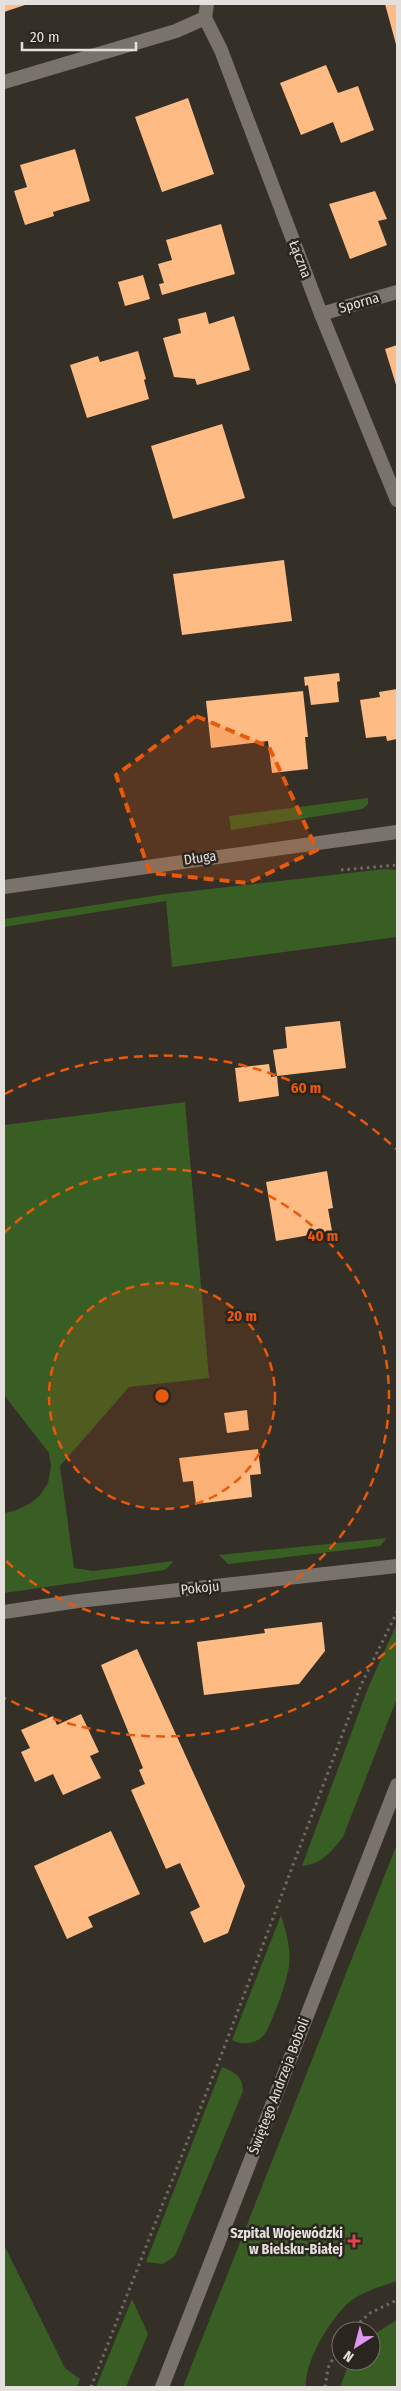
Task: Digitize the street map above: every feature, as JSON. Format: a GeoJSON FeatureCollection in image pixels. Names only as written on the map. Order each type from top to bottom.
{"type":"FeatureCollection","features":[{"type":"Feature","properties":{"kind":"street"},"geometry":{"type":"LineString","coordinates":[[4,82],[176,30],[204,18],[207,4]]}},
{"type":"Feature","properties":{"kind":"street","name":"Łączna"},"geometry":{"type":"LineString","coordinates":[[204,18],[221,50],[321,314],[397,500]]}},
{"type":"Feature","properties":{"kind":"street","name":"Sporna"},"geometry":{"type":"LineString","coordinates":[[321,314],[397,292]]}},
{"type":"Feature","properties":{"kind":"street","name":"Długa"},"geometry":{"type":"LineString","coordinates":[[4,888],[397,832]]}},
{"type":"Feature","properties":{"kind":"street","name":"Pokoju"},"geometry":{"type":"LineString","coordinates":[[4,1612],[78,1601],[397,1566]]}},
{"type":"Feature","properties":{"kind":"street","name":"Świętego Andrzeja Boboli"},"geometry":{"type":"LineString","coordinates":[[162,2387],[397,1786]]}},
{"type":"Feature","properties":{"kind":"path"},"geometry":{"type":"LineString","coordinates":[[91,2387],[222,2053],[362,1685],[397,1612]]}},
{"type":"Feature","properties":{"kind":"path"},"geometry":{"type":"LineString","coordinates":[[361,2321],[370,2313],[397,2300]]}},
{"type":"Feature","properties":{"kind":"path"},"geometry":{"type":"LineString","coordinates":[[325,2387],[328,2368],[331,2362]]}},
{"type":"Feature","properties":{"kind":"highlighted area"},"geometry":{"type":"Polygon","coordinates":[[[196,716],[269,747],[317,850],[248,883],[150,873],[116,775],[196,716]]]}},
{"type":"Feature","properties":{"kind":"green space"},"geometry":{"type":"Polygon","coordinates":[[[368,798],[368,804],[363,809],[231,830],[229,816],[368,798]]]}},
{"type":"Feature","properties":{"kind":"green space"},"geometry":{"type":"Polygon","coordinates":[[[384,869],[397,870],[397,937],[172,967],[166,901],[4,927],[4,919],[166,894],[384,869]]]}},
{"type":"Feature","properties":{"kind":"green space"},"geometry":{"type":"Polygon","coordinates":[[[185,1102],[209,1378],[129,1387],[60,1466],[74,1568],[93,1571],[174,1561],[165,1570],[4,1593],[4,1513],[14,1511],[31,1503],[40,1495],[48,1483],[51,1467],[49,1453],[4,1395],[4,1125],[185,1102]]]}},
{"type":"Feature","properties":{"kind":"green space"},"geometry":{"type":"Polygon","coordinates":[[[387,1538],[380,1546],[228,1564],[219,1555],[387,1538]]]}},
{"type":"Feature","properties":{"kind":"green space"},"geometry":{"type":"Polygon","coordinates":[[[397,1623],[397,1698],[343,1837],[321,1860],[302,1866],[368,1688],[397,1623]]]}},
{"type":"Feature","properties":{"kind":"green space"},"geometry":{"type":"Polygon","coordinates":[[[397,1844],[397,2281],[359,2296],[348,2303],[333,2321],[331,2321],[309,2366],[306,2387],[183,2387],[397,1844]]]}},
{"type":"Feature","properties":{"kind":"green space"},"geometry":{"type":"Polygon","coordinates":[[[281,1915],[288,1940],[289,1958],[288,1972],[279,2001],[271,2021],[261,2038],[253,2042],[236,2042],[232,2040],[281,1915]]]}},
{"type":"Feature","properties":{"kind":"green space"},"geometry":{"type":"Polygon","coordinates":[[[222,2067],[237,2075],[241,2081],[243,2091],[175,2256],[163,2264],[146,2262],[222,2067]]]}},
{"type":"Feature","properties":{"kind":"green space"},"geometry":{"type":"Polygon","coordinates":[[[4,2245],[65,2368],[80,2379],[77,2387],[4,2387],[4,2245]]]}},
{"type":"Feature","properties":{"kind":"green space"},"geometry":{"type":"Polygon","coordinates":[[[132,2299],[148,2334],[126,2387],[96,2387],[132,2299]]]}},
{"type":"Feature","properties":{"kind":"green space"},"geometry":{"type":"Polygon","coordinates":[[[397,2320],[397,2387],[340,2387],[346,2371],[381,2371],[381,2330],[397,2320]]]}},
{"type":"Feature","properties":{"kind":"building"},"geometry":{"type":"Polygon","coordinates":[[[4,4],[28,4],[4,12],[4,4]]]}},
{"type":"Feature","properties":{"kind":"building"},"geometry":{"type":"Polygon","coordinates":[[[385,4],[397,4],[397,48],[385,4]]]}},
{"type":"Feature","properties":{"kind":"building"},"geometry":{"type":"Polygon","coordinates":[[[326,65],[338,93],[358,86],[374,130],[341,143],[333,122],[301,135],[280,83],[326,65]]]}},
{"type":"Feature","properties":{"kind":"building"},"geometry":{"type":"Polygon","coordinates":[[[188,98],[214,174],[162,192],[135,117],[188,98]]]}},
{"type":"Feature","properties":{"kind":"building"},"geometry":{"type":"Polygon","coordinates":[[[75,149],[90,201],[53,212],[54,216],[25,225],[14,191],[27,187],[20,165],[75,149]]]}},
{"type":"Feature","properties":{"kind":"building"},"geometry":{"type":"Polygon","coordinates":[[[375,191],[387,219],[378,221],[387,245],[350,259],[329,204],[375,191]]]}},
{"type":"Feature","properties":{"kind":"building"},"geometry":{"type":"Polygon","coordinates":[[[221,224],[235,274],[162,295],[159,284],[164,283],[158,264],[172,260],[166,240],[221,224]]]}},
{"type":"Feature","properties":{"kind":"building"},"geometry":{"type":"Polygon","coordinates":[[[143,275],[150,299],[125,306],[118,282],[143,275]]]}},
{"type":"Feature","properties":{"kind":"building"},"geometry":{"type":"Polygon","coordinates":[[[206,312],[209,324],[234,316],[250,370],[197,385],[195,379],[174,377],[163,338],[181,333],[178,319],[206,312]]]}},
{"type":"Feature","properties":{"kind":"building"},"geometry":{"type":"Polygon","coordinates":[[[397,345],[397,388],[385,349],[397,345]]]}},
{"type":"Feature","properties":{"kind":"building"},"geometry":{"type":"Polygon","coordinates":[[[138,351],[146,379],[144,380],[149,399],[87,418],[70,365],[98,356],[100,362],[138,351]]]}},
{"type":"Feature","properties":{"kind":"building"},"geometry":{"type":"Polygon","coordinates":[[[222,424],[245,498],[173,519],[151,446],[222,424]]]}},
{"type":"Feature","properties":{"kind":"building"},"geometry":{"type":"Polygon","coordinates":[[[284,560],[292,621],[182,635],[173,574],[284,560]]]}},
{"type":"Feature","properties":{"kind":"building"},"geometry":{"type":"Polygon","coordinates":[[[339,673],[340,681],[337,682],[339,702],[311,705],[308,685],[305,686],[304,677],[339,673]]]}},
{"type":"Feature","properties":{"kind":"building"},"geometry":{"type":"Polygon","coordinates":[[[397,689],[397,739],[387,741],[386,736],[366,738],[360,700],[380,697],[379,692],[397,689]]]}},
{"type":"Feature","properties":{"kind":"building"},"geometry":{"type":"Polygon","coordinates":[[[303,691],[308,737],[305,737],[308,769],[272,773],[268,741],[211,748],[206,701],[303,691]]]}},
{"type":"Feature","properties":{"kind":"building"},"geometry":{"type":"Polygon","coordinates":[[[340,1021],[346,1068],[277,1076],[273,1050],[287,1048],[285,1027],[340,1021]]]}},
{"type":"Feature","properties":{"kind":"building"},"geometry":{"type":"Polygon","coordinates":[[[269,1064],[271,1077],[277,1076],[279,1096],[239,1102],[235,1068],[269,1064]]]}},
{"type":"Feature","properties":{"kind":"building"},"geometry":{"type":"Polygon","coordinates":[[[327,1171],[333,1208],[328,1209],[332,1231],[276,1241],[266,1182],[327,1171]]]}},
{"type":"Feature","properties":{"kind":"building"},"geometry":{"type":"Polygon","coordinates":[[[247,1410],[249,1430],[227,1433],[224,1413],[247,1410]]]}},
{"type":"Feature","properties":{"kind":"building"},"geometry":{"type":"Polygon","coordinates":[[[258,1449],[261,1474],[250,1475],[252,1497],[196,1504],[193,1481],[183,1482],[179,1458],[258,1449]]]}},
{"type":"Feature","properties":{"kind":"building"},"geometry":{"type":"Polygon","coordinates":[[[322,1622],[325,1651],[299,1684],[204,1695],[197,1642],[265,1633],[264,1629],[322,1622]]]}},
{"type":"Feature","properties":{"kind":"building"},"geometry":{"type":"Polygon","coordinates":[[[137,1649],[245,1886],[228,1933],[204,1943],[190,1912],[200,1907],[180,1863],[166,1869],[131,1790],[145,1784],[139,1770],[143,1768],[101,1665],[137,1649]]]}},
{"type":"Feature","properties":{"kind":"building"},"geometry":{"type":"Polygon","coordinates":[[[81,1714],[99,1752],[90,1756],[101,1778],[63,1795],[53,1774],[35,1782],[21,1752],[30,1748],[21,1730],[53,1716],[57,1725],[81,1714]]]}},
{"type":"Feature","properties":{"kind":"building"},"geometry":{"type":"Polygon","coordinates":[[[111,1831],[140,1894],[88,1917],[93,1927],[67,1939],[34,1866],[111,1831]]]}},
{"type":"Feature","properties":{"kind":"place","name":"Szpital Wojewódzki w Bielsku-Białej"},"geometry":{"type":"Point","coordinates":[354,2241]}}]}
